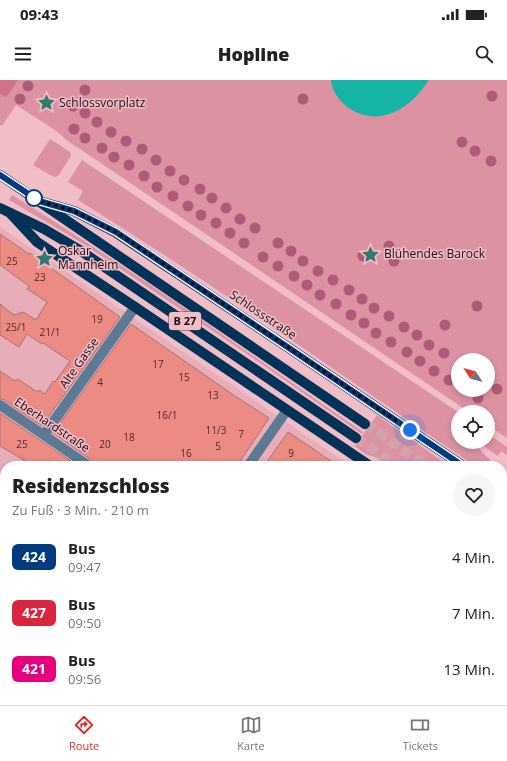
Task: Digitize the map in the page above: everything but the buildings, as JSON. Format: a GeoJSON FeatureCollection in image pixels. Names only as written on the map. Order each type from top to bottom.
{"type":"FeatureCollection","features":[{"type":"Feature","properties":{"kind":"main road","name":"Schlossstraße"},"geometry":{"type":"LineString","coordinates":[[0,175],[365,424]]}},
{"type":"Feature","properties":{"kind":"main road","name":"Schlossstraße"},"geometry":{"type":"LineString","coordinates":[[39,201],[74,211],[116,232],[455,461]]}},
{"type":"Feature","properties":{"kind":"main road","name":"B 27"},"geometry":{"type":"LineString","coordinates":[[0,208],[44,229],[78,249],[356,438]]}},
{"type":"Feature","properties":{"kind":"main road"},"geometry":{"type":"LineString","coordinates":[[10,213],[37,242],[363,461]]}},
{"type":"Feature","properties":{"kind":"street","name":"Alte Gasse"},"geometry":{"type":"LineString","coordinates":[[44,435],[135,307]]}},
{"type":"Feature","properties":{"kind":"street","name":"Eberhardstraße"},"geometry":{"type":"LineString","coordinates":[[0,405],[82,461]]}},
{"type":"Feature","properties":{"kind":"street"},"geometry":{"type":"LineString","coordinates":[[251,461],[287,410]]}},
{"type":"Feature","properties":{"kind":"shaded area","name":"Blühendes Barock"},"geometry":{"type":"Polygon","coordinates":[[[0,80],[507,80],[507,438],[495,430],[495,405],[459,405],[16,105],[2,126],[0,125],[0,80]]]}},
{"type":"Feature","properties":{"kind":"shaded area"},"geometry":{"type":"Polygon","coordinates":[[[0,80],[18,80],[5,97],[0,94],[0,80]]]}},
{"type":"Feature","properties":{"kind":"shaded area"},"geometry":{"type":"Polygon","coordinates":[[[50,139],[70,152],[71,156],[58,176],[55,177],[33,165],[50,139]]]}},
{"type":"Feature","properties":{"kind":"shaded area"},"geometry":{"type":"Polygon","coordinates":[[[82,160],[451,407],[451,449],[480,449],[491,461],[468,461],[228,297],[78,200],[83,191],[68,182],[82,160]]]}},
{"type":"Feature","properties":{"kind":"shaded area"},"geometry":{"type":"Polygon","coordinates":[[[12,195],[57,223],[189,311],[363,432],[362,434],[253,358],[82,243],[9,200],[12,195]]]}},
{"type":"Feature","properties":{"kind":"shaded area"},"geometry":{"type":"Polygon","coordinates":[[[0,227],[344,461],[0,461],[0,227]]]}},
{"type":"Feature","properties":{"kind":"shaded area"},"geometry":{"type":"Polygon","coordinates":[[[377,415],[442,461],[387,461],[365,454],[355,446],[377,415]]]}},
{"type":"Feature","properties":{"kind":"shaded area"},"geometry":{"type":"Polygon","coordinates":[[[495,439],[507,447],[507,455],[501,451],[498,456],[488,449],[495,449],[495,439]]]}},
{"type":"Feature","properties":{"kind":"water"},"geometry":{"type":"Polygon","coordinates":[[[331,80],[429,80],[413,100],[403,107],[392,113],[381,116],[370,116],[358,113],[346,106],[338,98],[331,80]]]}},
{"type":"Feature","properties":{"kind":"tunnel"},"geometry":{"type":"LineString","coordinates":[[365,424],[420,461]]}},
{"type":"Feature","properties":{"kind":"tunnel"},"geometry":{"type":"LineString","coordinates":[[356,438],[390,461]]}},
{"type":"Feature","properties":{"kind":"bus line","name":"424"},"geometry":{"type":"LineString","coordinates":[[0,175],[39,201],[74,211],[116,232],[457,461]]}},
{"type":"Feature","properties":{"kind":"place","name":"Schlossvorplatz"},"geometry":{"type":"Point","coordinates":[46,103]}},
{"type":"Feature","properties":{"kind":"place","name":"Blühendes Barock"},"geometry":{"type":"Point","coordinates":[371,254]}},
{"type":"Feature","properties":{"kind":"place","name":"Oskar Mannheim"},"geometry":{"type":"Point","coordinates":[45,258]}},
{"type":"Feature","properties":{"kind":"route"},"geometry":{"type":"LineString","coordinates":[[34,198],[32,196],[39,201],[74,211],[116,232],[410,430]]}}]}
